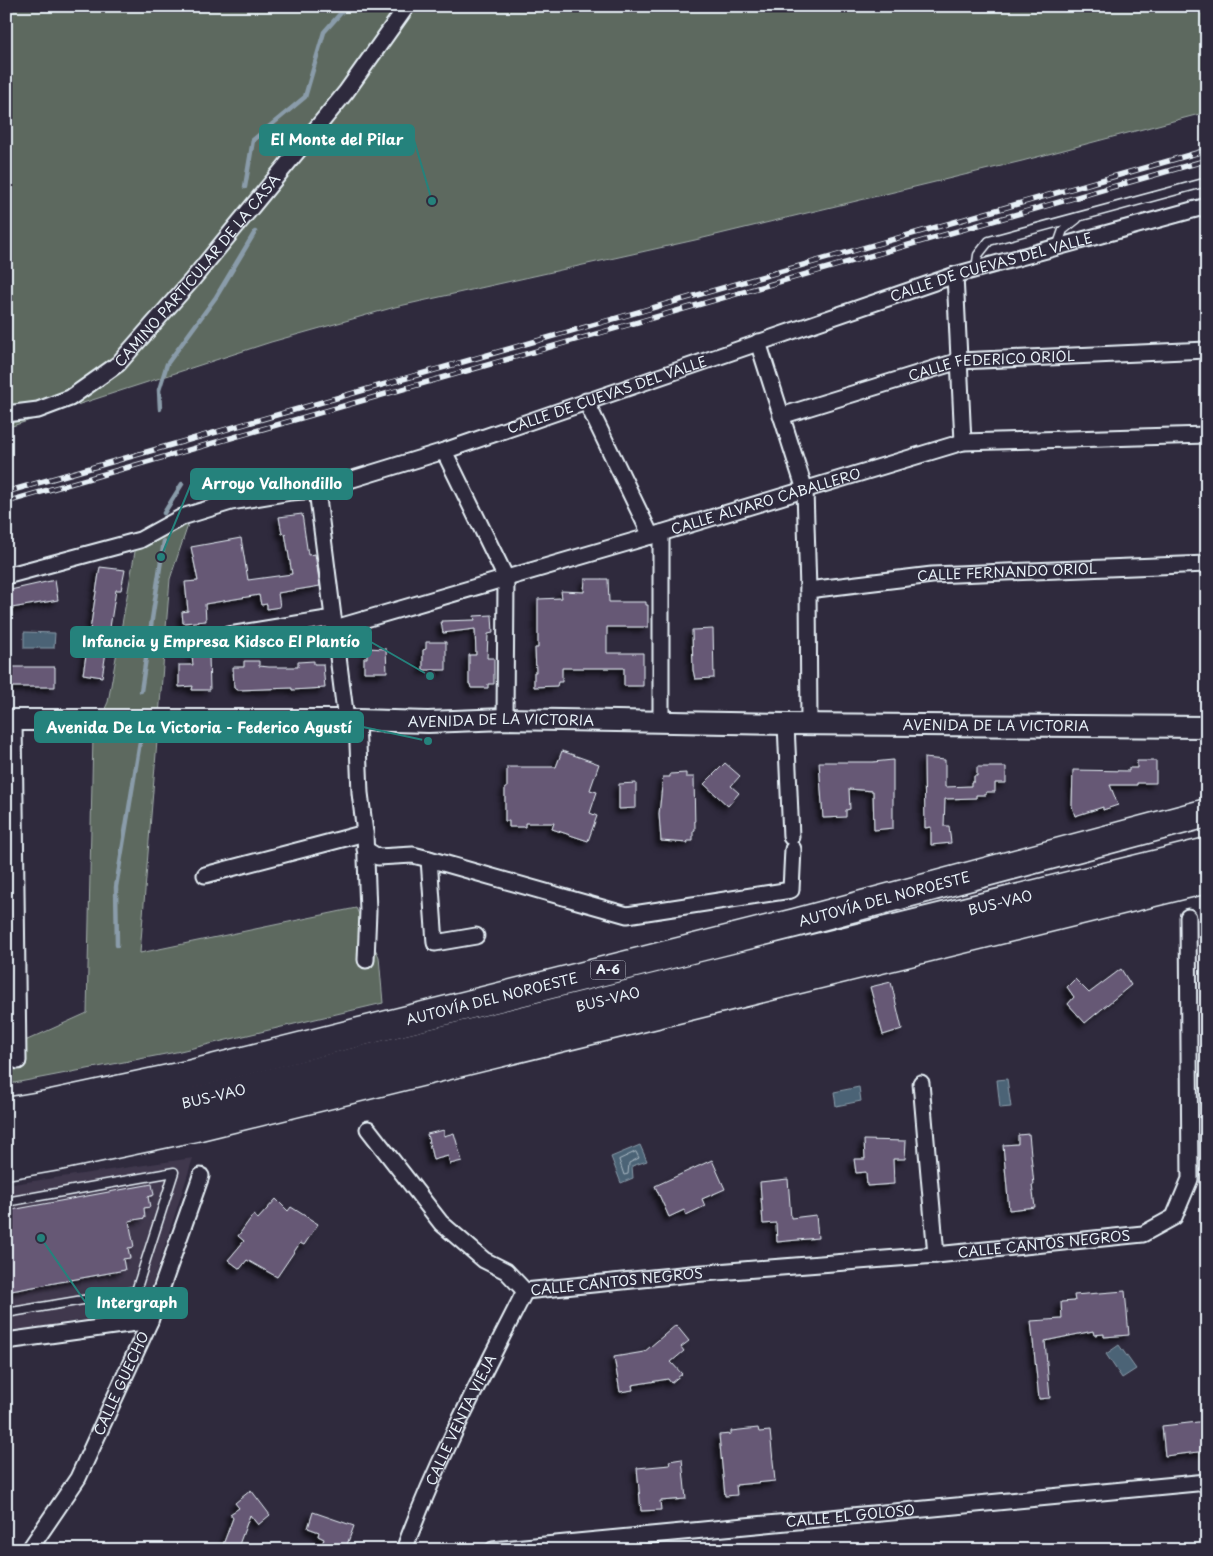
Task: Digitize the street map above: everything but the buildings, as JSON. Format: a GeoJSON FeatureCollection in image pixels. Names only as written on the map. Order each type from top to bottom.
{"type":"FeatureCollection","features":[{"type":"Feature","properties":{"kind":"highway","name":"AUTOVÍA DEL NOROESTE"},"geometry":{"type":"LineString","coordinates":[[6,1112],[47,1105],[217,1068],[795,924],[1207,813]]}},
{"type":"Feature","properties":{"kind":"highway"},"geometry":{"type":"LineString","coordinates":[[802,951],[951,903],[1207,835]]}},
{"type":"Feature","properties":{"kind":"highway","name":"BUS-VAO"},"geometry":{"type":"LineString","coordinates":[[6,1138],[54,1131],[196,1101],[1207,852]]}},
{"type":"Feature","properties":{"kind":"highway"},"geometry":{"type":"LineString","coordinates":[[6,1164],[58,1156],[200,1126],[1207,879]]}},
{"type":"Feature","properties":{"kind":"street","name":"CAMINO PARTICULAR DE LA CASA"},"geometry":{"type":"LineString","coordinates":[[6,414],[38,410],[70,398],[118,364],[192,280],[346,92],[407,6]]}},
{"type":"Feature","properties":{"kind":"street","name":"CALLE DE CUEVAS DEL VALLE"},"geometry":{"type":"LineString","coordinates":[[6,576],[140,540],[182,517],[231,502],[291,492],[318,490],[444,450],[955,275],[1207,206]]}},
{"type":"Feature","properties":{"kind":"street"},"geometry":{"type":"LineString","coordinates":[[955,275],[963,442]]}},
{"type":"Feature","properties":{"kind":"street"},"geometry":{"type":"LineString","coordinates":[[758,342],[805,490],[809,723]]}},
{"type":"Feature","properties":{"kind":"street","name":"CALLE FEDERICO ORIOL"},"geometry":{"type":"LineString","coordinates":[[781,416],[959,361],[1207,350]]}},
{"type":"Feature","properties":{"kind":"street"},"geometry":{"type":"LineString","coordinates":[[586,401],[656,534],[661,722]]}},
{"type":"Feature","properties":{"kind":"street","name":"CALLE ÁLVARO CABALLERO"},"geometry":{"type":"LineString","coordinates":[[185,642],[334,623],[506,578],[963,442],[1207,435]]}},
{"type":"Feature","properties":{"kind":"street"},"geometry":{"type":"LineString","coordinates":[[444,450],[506,578],[505,719]]}},
{"type":"Feature","properties":{"kind":"street"},"geometry":{"type":"LineString","coordinates":[[318,490],[334,623],[352,720],[365,832],[368,912],[366,960]]}},
{"type":"Feature","properties":{"kind":"street","name":"CALLE FERNANDO ORIOL"},"geometry":{"type":"LineString","coordinates":[[808,590],[932,575],[1207,564]]}},
{"type":"Feature","properties":{"kind":"street","name":"AVENIDA DE LA VICTORIA"},"geometry":{"type":"LineString","coordinates":[[10,720],[352,720],[428,722],[505,719],[786,724],[1207,727]]}},
{"type":"Feature","properties":{"kind":"street"},"geometry":{"type":"LineString","coordinates":[[10,720],[18,1061]]}},
{"type":"Feature","properties":{"kind":"street"},"geometry":{"type":"LineString","coordinates":[[365,850],[378,857],[413,855],[627,914],[791,890],[792,843],[786,724]]}},
{"type":"Feature","properties":{"kind":"street"},"geometry":{"type":"LineString","coordinates":[[205,875],[365,832]]}},
{"type":"Feature","properties":{"kind":"street"},"geometry":{"type":"LineString","coordinates":[[429,859],[435,943],[476,936]]}},
{"type":"Feature","properties":{"kind":"street","name":"CALLE CANTOS NEGROS"},"geometry":{"type":"LineString","coordinates":[[368,1129],[441,1223],[484,1260],[506,1271],[524,1291],[691,1274],[936,1255],[1143,1234],[1174,1217],[1190,1179],[1188,917]]}},
{"type":"Feature","properties":{"kind":"street","name":"CALLE CANTOS NEGROS"},"geometry":{"type":"LineString","coordinates":[[921,1083],[936,1255]]}},
{"type":"Feature","properties":{"kind":"street","name":"CALLE GUECHO"},"geometry":{"type":"LineString","coordinates":[[29,1550],[78,1478],[150,1321],[201,1176]]}},
{"type":"Feature","properties":{"kind":"street","name":"CALLE VENTA VIEJA"},"geometry":{"type":"LineString","coordinates":[[404,1550],[418,1512],[458,1424],[524,1291]]}},
{"type":"Feature","properties":{"kind":"street"},"geometry":{"type":"LineString","coordinates":[[6,1341],[150,1321]]}},
{"type":"Feature","properties":{"kind":"street","name":"CALLE EL GOLOSO"},"geometry":{"type":"LineString","coordinates":[[494,1550],[1207,1482]]}},
{"type":"Feature","properties":{"kind":"lane"},"geometry":{"type":"LineString","coordinates":[[976,269],[978,255],[989,241],[1207,182]]}},
{"type":"Feature","properties":{"kind":"lane"},"geometry":{"type":"LineString","coordinates":[[1057,247],[1063,230],[1080,216]]}},
{"type":"Feature","properties":{"kind":"lane"},"geometry":{"type":"LineString","coordinates":[[6,1202],[174,1172],[136,1291],[6,1312]]}},
{"type":"Feature","properties":{"kind":"shaded area"},"geometry":{"type":"Polygon","coordinates":[[[193,1158],[144,1310],[6,1332],[6,1185],[193,1158]]]}},
{"type":"Feature","properties":{"kind":"green space"},"geometry":{"type":"Polygon","coordinates":[[[6,6],[1207,6],[1207,112],[1022,161],[695,240],[395,307],[271,342],[6,428],[6,6]]]}},
{"type":"Feature","properties":{"kind":"green space"},"geometry":{"type":"Polygon","coordinates":[[[188,525],[170,579],[140,953],[356,908],[379,957],[383,1003],[176,1052],[9,1084],[25,1041],[87,1013],[93,735],[108,702],[136,546],[188,525]]]}},
{"type":"Feature","properties":{"kind":"water"},"geometry":{"type":"Polygon","coordinates":[[[24,632],[55,633],[54,648],[24,648],[24,632]]]}},
{"type":"Feature","properties":{"kind":"water"},"geometry":{"type":"Polygon","coordinates":[[[1007,1079],[1011,1107],[1000,1108],[997,1080],[1007,1079]]]}},
{"type":"Feature","properties":{"kind":"water"},"geometry":{"type":"Polygon","coordinates":[[[859,1087],[861,1101],[836,1106],[834,1092],[859,1087]]]}},
{"type":"Feature","properties":{"kind":"water"},"geometry":{"type":"Polygon","coordinates":[[[640,1145],[647,1161],[632,1166],[633,1178],[621,1183],[611,1157],[640,1145]]]}},
{"type":"Feature","properties":{"kind":"water"},"geometry":{"type":"Polygon","coordinates":[[[1119,1345],[1136,1369],[1122,1378],[1106,1354],[1119,1345]]]}},
{"type":"Feature","properties":{"kind":"waterway"},"geometry":{"type":"LineString","coordinates":[[245,187],[253,140],[305,97],[324,32],[347,6]]}},
{"type":"Feature","properties":{"kind":"waterway"},"geometry":{"type":"LineString","coordinates":[[160,409],[159,390],[167,364],[216,297],[255,232]]}},
{"type":"Feature","properties":{"kind":"waterway"},"geometry":{"type":"LineString","coordinates":[[164,513],[182,484]]}},
{"type":"Feature","properties":{"kind":"waterway"},"geometry":{"type":"LineString","coordinates":[[141,691],[164,541]]}},
{"type":"Feature","properties":{"kind":"waterway"},"geometry":{"type":"LineString","coordinates":[[117,945],[116,887],[140,742]]}},
{"type":"Feature","properties":{"kind":"railway"},"geometry":{"type":"LineString","coordinates":[[6,492],[1207,150]]}},
{"type":"Feature","properties":{"kind":"railway"},"geometry":{"type":"LineString","coordinates":[[6,502],[1207,160]]}},
{"type":"Feature","properties":{"kind":"place","name":"El Monte del Pilar"},"geometry":{"type":"Point","coordinates":[432,201]}},
{"type":"Feature","properties":{"kind":"place","name":"Arroyo Valhondillo"},"geometry":{"type":"Point","coordinates":[161,557]}},
{"type":"Feature","properties":{"kind":"place","name":"Infancia y Empresa Kidsco El Plantío"},"geometry":{"type":"Point","coordinates":[430,676]}},
{"type":"Feature","properties":{"kind":"place","name":"Avenida De La Victoria - Federico Agustí"},"geometry":{"type":"Point","coordinates":[428,741]}},
{"type":"Feature","properties":{"kind":"place","name":"Intergraph"},"geometry":{"type":"Point","coordinates":[41,1238]}}]}
